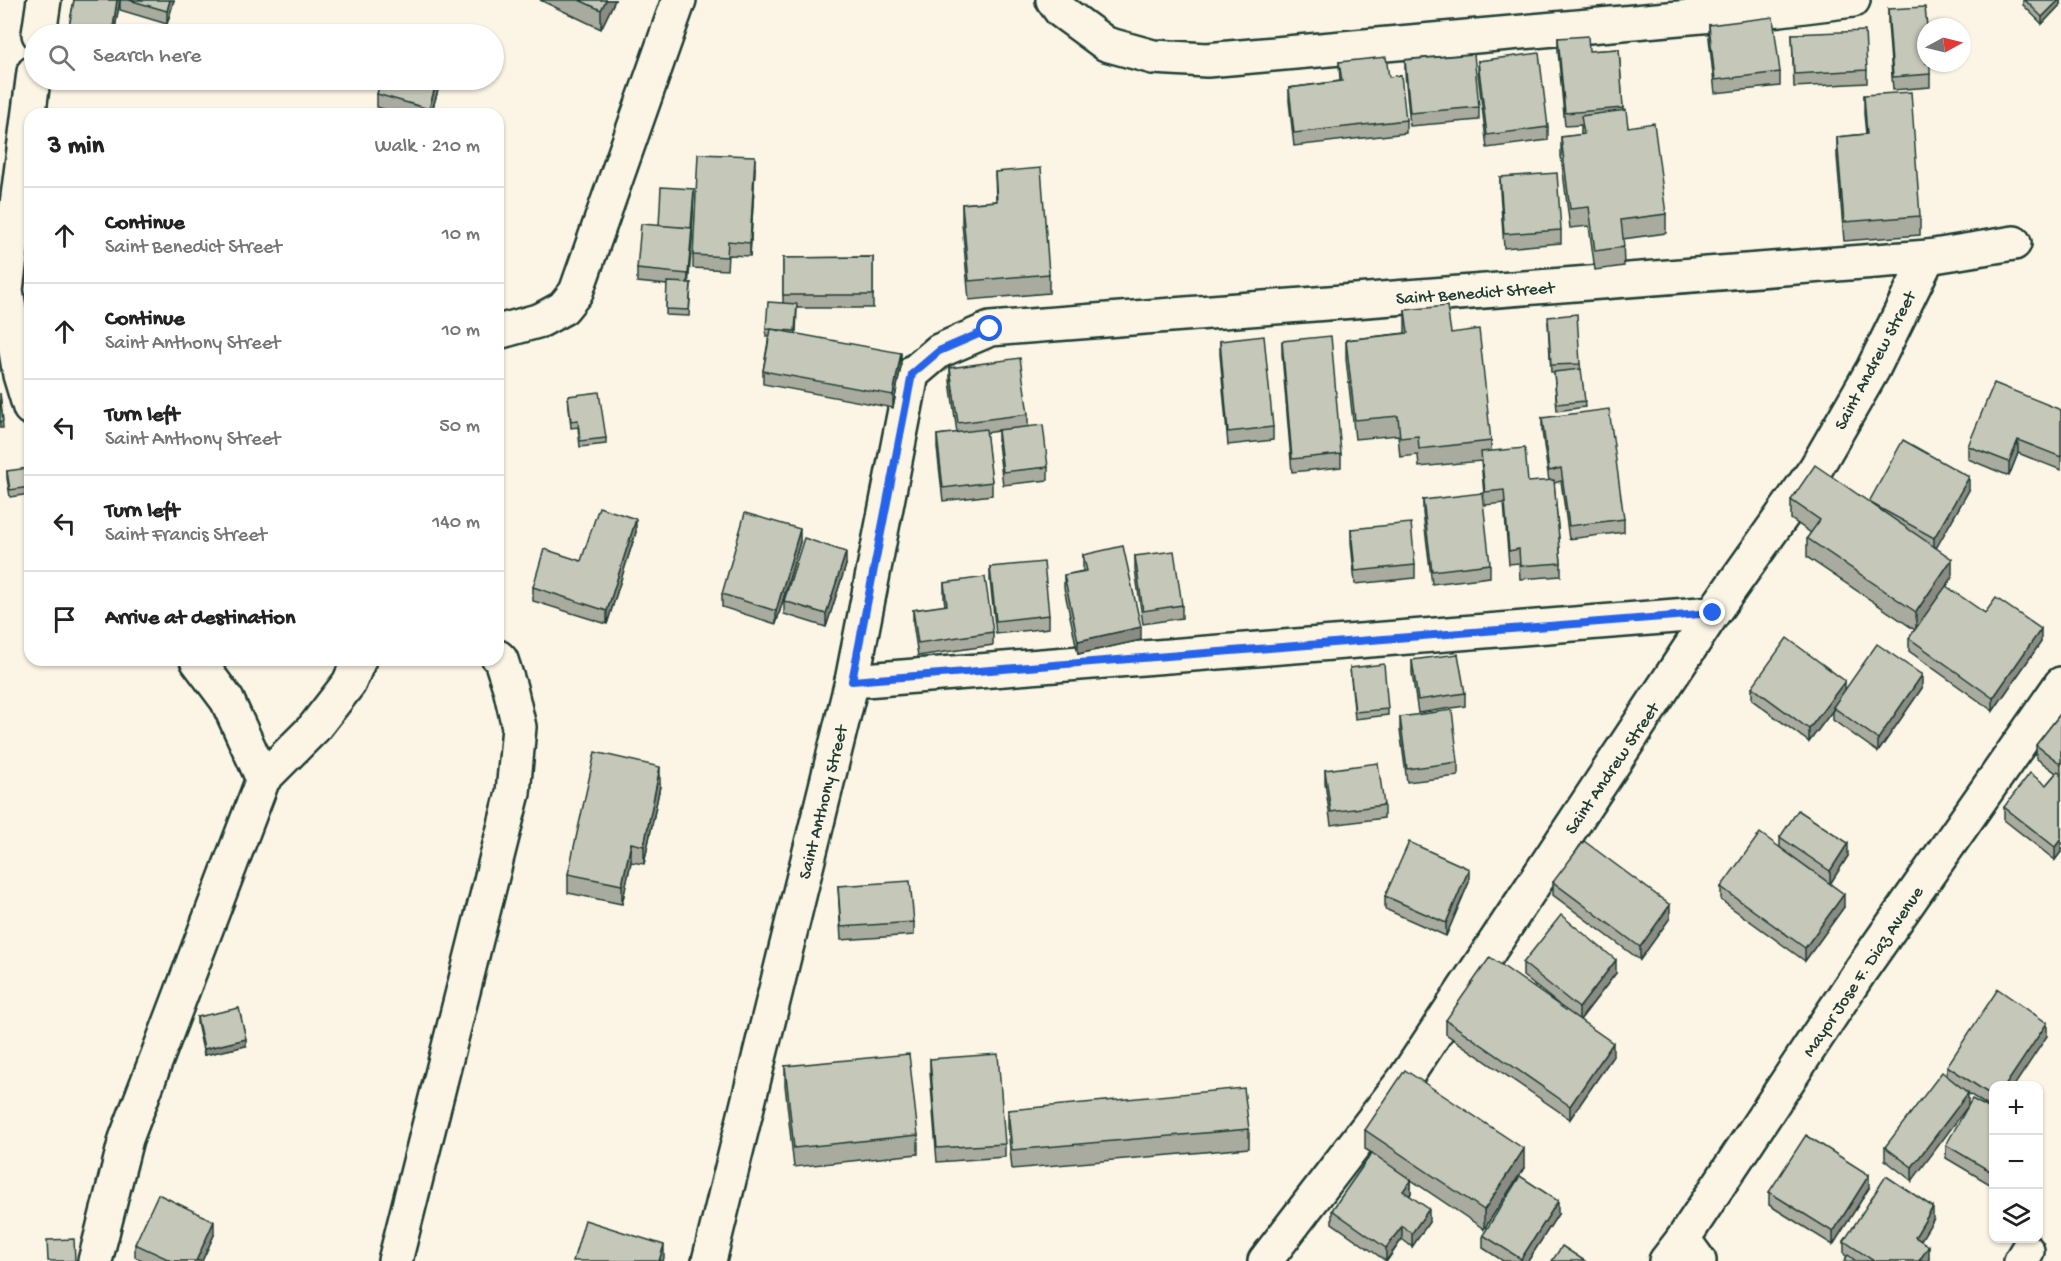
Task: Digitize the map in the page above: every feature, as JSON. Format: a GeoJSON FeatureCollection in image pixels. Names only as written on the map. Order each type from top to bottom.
{"type":"FeatureCollection","features":[{"type":"Feature","properties":{"kind":"street"},"geometry":{"type":"LineString","coordinates":[[40,24],[44,0]]}},
{"type":"Feature","properties":{"kind":"street"},"geometry":{"type":"LineString","coordinates":[[504,330],[540,320],[563,308],[576,292],[679,0]]}},
{"type":"Feature","properties":{"kind":"street"},"geometry":{"type":"LineString","coordinates":[[1053,0],[1061,11],[1106,44],[1153,57],[1207,60],[1853,0]]}},
{"type":"Feature","properties":{"kind":"street"},"geometry":{"type":"LineString","coordinates":[[29,108],[32,90]]}},
{"type":"Feature","properties":{"kind":"street"},"geometry":{"type":"LineString","coordinates":[[24,150],[6,290],[24,388]]}},
{"type":"Feature","properties":{"kind":"street","name":"Saint Benedict Street"},"geometry":{"type":"LineString","coordinates":[[939,351],[990,329],[1928,257],[2014,243]]}},
{"type":"Feature","properties":{"kind":"street","name":"Saint Andrew Street"},"geometry":{"type":"LineString","coordinates":[[1265,1261],[1406,1077],[1713,613],[1816,468],[1873,369],[1928,257]]}},
{"type":"Feature","properties":{"kind":"street","name":"Saint Anthony Street"},"geometry":{"type":"LineString","coordinates":[[709,1261],[852,681],[912,374],[939,351]]}},
{"type":"Feature","properties":{"kind":"street"},"geometry":{"type":"LineString","coordinates":[[852,681],[1713,613]]}},
{"type":"Feature","properties":{"kind":"street"},"geometry":{"type":"LineString","coordinates":[[202,666],[227,700],[263,779]]}},
{"type":"Feature","properties":{"kind":"street"},"geometry":{"type":"LineString","coordinates":[[95,1261],[126,1139],[263,779],[314,728],[349,683],[356,666]]}},
{"type":"Feature","properties":{"kind":"street"},"geometry":{"type":"LineString","coordinates":[[395,1261],[513,794],[519,727],[510,688],[501,666]]}},
{"type":"Feature","properties":{"kind":"street","name":"Mayor Jose F. Diaz Avenue"},"geometry":{"type":"LineString","coordinates":[[1683,1254],[1861,970],[2061,684]]}},
{"type":"Feature","properties":{"kind":"building"},"geometry":{"type":"Polygon","coordinates":[[[74,0],[117,0],[113,24],[70,24],[74,0]]]}},
{"type":"Feature","properties":{"kind":"building"},"geometry":{"type":"Polygon","coordinates":[[[129,0],[170,0],[167,11],[129,0]]]}},
{"type":"Feature","properties":{"kind":"building"},"geometry":{"type":"Polygon","coordinates":[[[579,0],[606,0],[601,10],[579,0]]]}},
{"type":"Feature","properties":{"kind":"building"},"geometry":{"type":"Polygon","coordinates":[[[2025,0],[2059,0],[2042,17],[2025,0]]]}},
{"type":"Feature","properties":{"kind":"building"},"geometry":{"type":"Polygon","coordinates":[[[1925,7],[1926,18],[1917,18],[1917,72],[1930,72],[1930,74],[1893,77],[1888,9],[1925,7]]]}},
{"type":"Feature","properties":{"kind":"building"},"geometry":{"type":"Polygon","coordinates":[[[1773,17],[1780,72],[1715,80],[1709,25],[1773,17]]]}},
{"type":"Feature","properties":{"kind":"building"},"geometry":{"type":"Polygon","coordinates":[[[1865,31],[1867,70],[1794,74],[1792,34],[1865,31]]]}},
{"type":"Feature","properties":{"kind":"building"},"geometry":{"type":"Polygon","coordinates":[[[1588,36],[1589,51],[1619,49],[1623,108],[1565,113],[1558,38],[1588,36]]]}},
{"type":"Feature","properties":{"kind":"building"},"geometry":{"type":"Polygon","coordinates":[[[1539,53],[1548,127],[1487,135],[1478,61],[1539,53]]]}},
{"type":"Feature","properties":{"kind":"building"},"geometry":{"type":"Polygon","coordinates":[[[1474,54],[1479,107],[1410,113],[1405,60],[1474,54]]]}},
{"type":"Feature","properties":{"kind":"building"},"geometry":{"type":"Polygon","coordinates":[[[1386,57],[1389,77],[1401,75],[1406,120],[1294,133],[1289,88],[1342,81],[1339,62],[1386,57]]]}},
{"type":"Feature","properties":{"kind":"building"},"geometry":{"type":"Polygon","coordinates":[[[378,90],[434,90],[429,108],[377,94],[378,90]]]}},
{"type":"Feature","properties":{"kind":"building"},"geometry":{"type":"Polygon","coordinates":[[[1911,92],[1920,216],[1844,222],[1837,137],[1867,134],[1864,95],[1911,92]]]}},
{"type":"Feature","properties":{"kind":"building"},"geometry":{"type":"Polygon","coordinates":[[[1626,110],[1628,127],[1654,123],[1666,214],[1621,220],[1624,247],[1595,251],[1589,207],[1570,209],[1561,137],[1584,134],[1581,116],[1626,110]]]}},
{"type":"Feature","properties":{"kind":"building"},"geometry":{"type":"Polygon","coordinates":[[[698,154],[755,156],[750,243],[728,241],[727,257],[693,255],[698,154]]]}},
{"type":"Feature","properties":{"kind":"building"},"geometry":{"type":"Polygon","coordinates":[[[1041,168],[1049,274],[969,281],[962,204],[997,201],[995,172],[1041,168]]]}},
{"type":"Feature","properties":{"kind":"building"},"geometry":{"type":"Polygon","coordinates":[[[1557,173],[1561,230],[1504,234],[1500,177],[1557,173]]]}},
{"type":"Feature","properties":{"kind":"building"},"geometry":{"type":"Polygon","coordinates":[[[661,187],[694,189],[691,228],[659,226],[661,187]]]}},
{"type":"Feature","properties":{"kind":"building"},"geometry":{"type":"Polygon","coordinates":[[[641,224],[692,228],[688,274],[637,269],[641,224]]]}},
{"type":"Feature","properties":{"kind":"building"},"geometry":{"type":"Polygon","coordinates":[[[873,257],[873,295],[783,295],[783,258],[873,257]]]}},
{"type":"Feature","properties":{"kind":"building"},"geometry":{"type":"Polygon","coordinates":[[[667,282],[691,283],[689,310],[666,309],[667,282]]]}},
{"type":"Feature","properties":{"kind":"building"},"geometry":{"type":"Polygon","coordinates":[[[768,302],[797,304],[795,331],[766,329],[768,302]]]}},
{"type":"Feature","properties":{"kind":"building"},"geometry":{"type":"Polygon","coordinates":[[[1447,306],[1451,333],[1479,329],[1491,441],[1419,449],[1418,436],[1400,438],[1398,416],[1355,420],[1346,340],[1408,333],[1405,310],[1447,306]]]}},
{"type":"Feature","properties":{"kind":"building"},"geometry":{"type":"Polygon","coordinates":[[[1577,314],[1580,364],[1551,365],[1548,317],[1577,314]]]}},
{"type":"Feature","properties":{"kind":"building"},"geometry":{"type":"Polygon","coordinates":[[[771,329],[901,353],[893,395],[763,371],[771,329]]]}},
{"type":"Feature","properties":{"kind":"building"},"geometry":{"type":"Polygon","coordinates":[[[1264,336],[1273,427],[1228,432],[1220,341],[1264,336]]]}},
{"type":"Feature","properties":{"kind":"building"},"geometry":{"type":"Polygon","coordinates":[[[1331,336],[1341,454],[1292,459],[1282,341],[1331,336]]]}},
{"type":"Feature","properties":{"kind":"building"},"geometry":{"type":"Polygon","coordinates":[[[1020,358],[1028,414],[958,423],[950,368],[1020,358]]]}},
{"type":"Feature","properties":{"kind":"building"},"geometry":{"type":"Polygon","coordinates":[[[1581,369],[1585,401],[1557,404],[1554,372],[1581,369]]]}},
{"type":"Feature","properties":{"kind":"building"},"geometry":{"type":"Polygon","coordinates":[[[1994,383],[2061,410],[2061,457],[2018,440],[2009,462],[1968,446],[1994,383]]]}},
{"type":"Feature","properties":{"kind":"building"},"geometry":{"type":"Polygon","coordinates":[[[599,392],[606,438],[580,441],[578,420],[571,421],[568,396],[599,392]]]}},
{"type":"Feature","properties":{"kind":"building"},"geometry":{"type":"Polygon","coordinates":[[[0,393],[3,421],[0,422],[0,393]]]}},
{"type":"Feature","properties":{"kind":"building"},"geometry":{"type":"Polygon","coordinates":[[[1609,409],[1624,519],[1569,526],[1561,468],[1549,471],[1542,418],[1609,409]]]}},
{"type":"Feature","properties":{"kind":"building"},"geometry":{"type":"Polygon","coordinates":[[[1043,425],[1048,467],[1003,472],[998,430],[1043,425]]]}},
{"type":"Feature","properties":{"kind":"building"},"geometry":{"type":"Polygon","coordinates":[[[986,429],[992,482],[943,488],[937,435],[986,429]]]}},
{"type":"Feature","properties":{"kind":"building"},"geometry":{"type":"Polygon","coordinates":[[[1903,440],[1969,477],[1934,538],[1869,502],[1903,440]]]}},
{"type":"Feature","properties":{"kind":"building"},"geometry":{"type":"Polygon","coordinates":[[[1525,448],[1528,482],[1554,480],[1561,563],[1520,566],[1519,549],[1509,551],[1504,490],[1485,492],[1481,452],[1525,448]]]}},
{"type":"Feature","properties":{"kind":"building"},"geometry":{"type":"Polygon","coordinates":[[[1815,465],[1952,559],[1916,612],[1807,538],[1820,520],[1791,500],[1815,465]]]}},
{"type":"Feature","properties":{"kind":"building"},"geometry":{"type":"Polygon","coordinates":[[[24,469],[24,488],[10,490],[7,471],[24,469]]]}},
{"type":"Feature","properties":{"kind":"building"},"geometry":{"type":"Polygon","coordinates":[[[1482,493],[1490,564],[1432,571],[1423,500],[1482,493]]]}},
{"type":"Feature","properties":{"kind":"building"},"geometry":{"type":"Polygon","coordinates":[[[599,507],[636,519],[607,611],[533,587],[544,549],[581,561],[599,507]]]}},
{"type":"Feature","properties":{"kind":"building"},"geometry":{"type":"Polygon","coordinates":[[[745,513],[800,529],[776,611],[722,594],[745,513]]]}},
{"type":"Feature","properties":{"kind":"building"},"geometry":{"type":"Polygon","coordinates":[[[1411,523],[1415,565],[1355,571],[1351,529],[1411,523]]]}},
{"type":"Feature","properties":{"kind":"building"},"geometry":{"type":"Polygon","coordinates":[[[804,538],[846,552],[826,614],[784,601],[804,538]]]}},
{"type":"Feature","properties":{"kind":"building"},"geometry":{"type":"Polygon","coordinates":[[[1123,546],[1141,627],[1078,641],[1064,575],[1087,571],[1083,555],[1123,546]]]}},
{"type":"Feature","properties":{"kind":"building"},"geometry":{"type":"Polygon","coordinates":[[[1174,551],[1182,605],[1143,611],[1135,556],[1174,551]]]}},
{"type":"Feature","properties":{"kind":"building"},"geometry":{"type":"Polygon","coordinates":[[[1044,562],[1049,615],[996,621],[990,567],[1044,562]]]}},
{"type":"Feature","properties":{"kind":"building"},"geometry":{"type":"Polygon","coordinates":[[[985,577],[993,632],[918,643],[913,610],[947,605],[944,583],[985,577]]]}},
{"type":"Feature","properties":{"kind":"building"},"geometry":{"type":"Polygon","coordinates":[[[1946,586],[1985,613],[1996,598],[2041,629],[1993,698],[1909,638],[1946,586]]]}},
{"type":"Feature","properties":{"kind":"building"},"geometry":{"type":"Polygon","coordinates":[[[1787,638],[1845,681],[1809,729],[1752,687],[1787,638]]]}},
{"type":"Feature","properties":{"kind":"building"},"geometry":{"type":"Polygon","coordinates":[[[1877,644],[1922,675],[1878,739],[1833,707],[1877,644]]]}},
{"type":"Feature","properties":{"kind":"building"},"geometry":{"type":"Polygon","coordinates":[[[1458,654],[1465,693],[1418,700],[1412,660],[1458,654]]]}},
{"type":"Feature","properties":{"kind":"building"},"geometry":{"type":"Polygon","coordinates":[[[1384,664],[1388,709],[1355,712],[1350,668],[1384,664]]]}},
{"type":"Feature","properties":{"kind":"building"},"geometry":{"type":"Polygon","coordinates":[[[1452,710],[1458,762],[1407,769],[1400,717],[1452,710]]]}},
{"type":"Feature","properties":{"kind":"building"},"geometry":{"type":"Polygon","coordinates":[[[2061,713],[2061,764],[2036,745],[2061,713]]]}},
{"type":"Feature","properties":{"kind":"building"},"geometry":{"type":"Polygon","coordinates":[[[595,752],[660,767],[644,846],[631,843],[622,885],[568,874],[595,752]]]}},
{"type":"Feature","properties":{"kind":"building"},"geometry":{"type":"Polygon","coordinates":[[[1378,763],[1384,805],[1331,812],[1325,770],[1378,763]]]}},
{"type":"Feature","properties":{"kind":"building"},"geometry":{"type":"Polygon","coordinates":[[[2058,771],[2061,773],[2061,839],[2055,847],[2004,807],[2030,773],[2046,785],[2058,771]]]}},
{"type":"Feature","properties":{"kind":"building"},"geometry":{"type":"Polygon","coordinates":[[[1798,810],[1848,843],[1830,871],[1780,837],[1798,810]]]}},
{"type":"Feature","properties":{"kind":"building"},"geometry":{"type":"Polygon","coordinates":[[[1760,833],[1844,894],[1805,948],[1721,887],[1760,833]]]}},
{"type":"Feature","properties":{"kind":"building"},"geometry":{"type":"Polygon","coordinates":[[[1584,841],[1670,905],[1640,947],[1553,882],[1584,841]]]}},
{"type":"Feature","properties":{"kind":"building"},"geometry":{"type":"Polygon","coordinates":[[[1409,842],[1469,869],[1446,923],[1385,896],[1409,842]]]}},
{"type":"Feature","properties":{"kind":"building"},"geometry":{"type":"Polygon","coordinates":[[[910,881],[914,922],[841,927],[838,886],[910,881]]]}},
{"type":"Feature","properties":{"kind":"building"},"geometry":{"type":"Polygon","coordinates":[[[1561,915],[1616,960],[1579,1008],[1523,963],[1561,915]]]}},
{"type":"Feature","properties":{"kind":"building"},"geometry":{"type":"Polygon","coordinates":[[[1490,957],[1613,1043],[1570,1106],[1446,1020],[1490,957]]]}},
{"type":"Feature","properties":{"kind":"building"},"geometry":{"type":"Polygon","coordinates":[[[1998,989],[2047,1023],[2008,1081],[1989,1081],[1989,1094],[1947,1066],[1998,989]]]}},
{"type":"Feature","properties":{"kind":"building"},"geometry":{"type":"Polygon","coordinates":[[[239,1008],[246,1039],[204,1049],[197,1017],[239,1008]]]}},
{"type":"Feature","properties":{"kind":"building"},"geometry":{"type":"Polygon","coordinates":[[[909,1054],[918,1135],[794,1148],[785,1066],[909,1054]]]}},
{"type":"Feature","properties":{"kind":"building"},"geometry":{"type":"Polygon","coordinates":[[[998,1054],[1005,1144],[937,1148],[930,1059],[998,1054]]]}},
{"type":"Feature","properties":{"kind":"building"},"geometry":{"type":"Polygon","coordinates":[[[1405,1070],[1524,1149],[1484,1210],[1365,1130],[1405,1070]]]}},
{"type":"Feature","properties":{"kind":"building"},"geometry":{"type":"Polygon","coordinates":[[[1942,1072],[1968,1093],[1912,1167],[1885,1147],[1942,1072]]]}},
{"type":"Feature","properties":{"kind":"building"},"geometry":{"type":"Polygon","coordinates":[[[1244,1088],[1249,1129],[1012,1150],[1008,1110],[1244,1088]]]}},
{"type":"Feature","properties":{"kind":"building"},"geometry":{"type":"Polygon","coordinates":[[[1972,1099],[1989,1108],[1989,1171],[1946,1145],[1972,1099]]]}},
{"type":"Feature","properties":{"kind":"building"},"geometry":{"type":"Polygon","coordinates":[[[1806,1135],[1869,1175],[1833,1232],[1769,1192],[1806,1135]]]}},
{"type":"Feature","properties":{"kind":"building"},"geometry":{"type":"Polygon","coordinates":[[[1372,1153],[1411,1180],[1403,1191],[1429,1209],[1412,1233],[1402,1226],[1386,1248],[1332,1210],[1372,1153]]]}},
{"type":"Feature","properties":{"kind":"building"},"geometry":{"type":"Polygon","coordinates":[[[1520,1176],[1558,1201],[1521,1259],[1483,1235],[1520,1176]]]}},
{"type":"Feature","properties":{"kind":"building"},"geometry":{"type":"Polygon","coordinates":[[[1886,1176],[1933,1207],[1915,1237],[1929,1246],[1919,1261],[1874,1261],[1844,1241],[1886,1176]]]}},
{"type":"Feature","properties":{"kind":"building"},"geometry":{"type":"Polygon","coordinates":[[[158,1194],[214,1221],[196,1261],[172,1261],[135,1244],[158,1194]]]}},
{"type":"Feature","properties":{"kind":"building"},"geometry":{"type":"Polygon","coordinates":[[[585,1220],[664,1245],[659,1261],[573,1261],[585,1220]]]}},
{"type":"Feature","properties":{"kind":"building"},"geometry":{"type":"Polygon","coordinates":[[[74,1239],[75,1261],[48,1261],[47,1240],[74,1239]]]}},
{"type":"Feature","properties":{"kind":"building"},"geometry":{"type":"Polygon","coordinates":[[[1562,1246],[1585,1261],[1552,1261],[1562,1246]]]}},
{"type":"Feature","properties":{"kind":"building"},"geometry":{"type":"Polygon","coordinates":[[[1848,1255],[1856,1261],[1844,1261],[1848,1255]]]}},
{"type":"Feature","properties":{"kind":"route"},"geometry":{"type":"LineString","coordinates":[[990,329],[939,351],[912,374],[852,681],[1713,613]]}}]}
